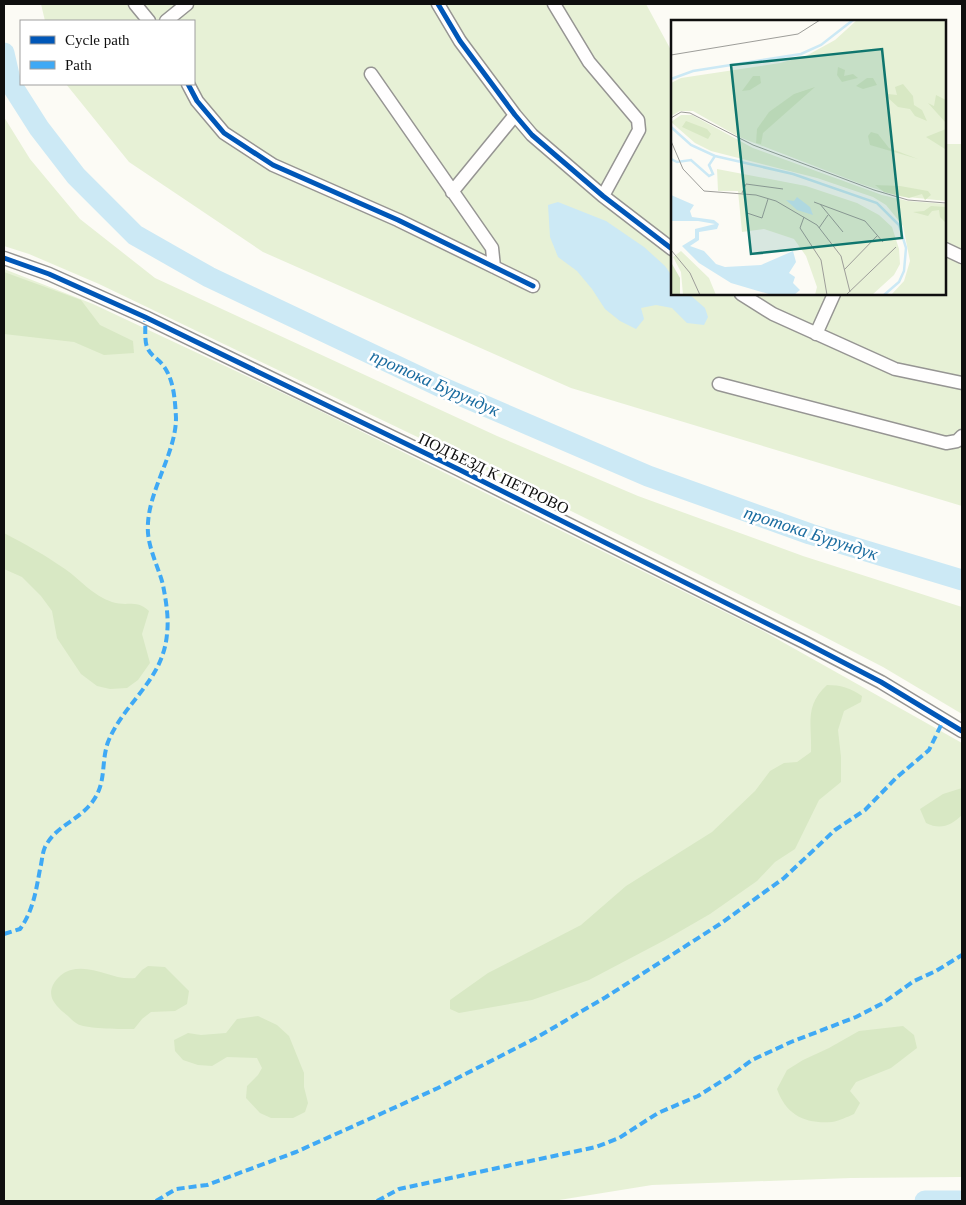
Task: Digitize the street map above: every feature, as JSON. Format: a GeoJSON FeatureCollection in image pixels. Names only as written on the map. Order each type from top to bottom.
{"type":"FeatureCollection","features":[{"type":"Feature","properties":{"kind":"street"},"geometry":{"type":"LineString","coordinates":[[135,4],[148,20]]}},
{"type":"Feature","properties":{"kind":"street"},"geometry":{"type":"LineString","coordinates":[[167,20],[187,4]]}},
{"type":"Feature","properties":{"kind":"street"},"geometry":{"type":"LineString","coordinates":[[438,4],[460,41],[532,135],[603,196],[671,248]]}},
{"type":"Feature","properties":{"kind":"street"},"geometry":{"type":"LineString","coordinates":[[554,4],[589,62],[638,120],[640,130],[603,196]]}},
{"type":"Feature","properties":{"kind":"street"},"geometry":{"type":"LineString","coordinates":[[371,74],[492,248],[494,267]]}},
{"type":"Feature","properties":{"kind":"street"},"geometry":{"type":"LineString","coordinates":[[189,85],[197,100],[224,133],[273,165],[398,220],[533,286]]}},
{"type":"Feature","properties":{"kind":"street"},"geometry":{"type":"LineString","coordinates":[[452,192],[515,115]]}},
{"type":"Feature","properties":{"kind":"street"},"geometry":{"type":"LineString","coordinates":[[946,249],[962,257]]}},
{"type":"Feature","properties":{"kind":"street","name":"ПОДЪЕЗД К ПЕТРОВО"},"geometry":{"type":"LineString","coordinates":[[4,258],[49,274],[145,317],[588,533],[881,682],[962,731]]}},
{"type":"Feature","properties":{"kind":"street"},"geometry":{"type":"LineString","coordinates":[[743,295],[773,314],[895,369],[962,383]]}},
{"type":"Feature","properties":{"kind":"street"},"geometry":{"type":"LineString","coordinates":[[816,334],[834,295]]}},
{"type":"Feature","properties":{"kind":"street"},"geometry":{"type":"LineString","coordinates":[[719,384],[946,443],[957,441],[962,436]]}},
{"type":"Feature","properties":{"kind":"green space"},"geometry":{"type":"Polygon","coordinates":[[[41,4],[646,4],[671,50],[671,295],[946,295],[946,144],[962,144],[962,506],[571,388],[263,252],[129,162],[67,85],[195,85],[195,20],[45,20],[41,4]]]}},
{"type":"Feature","properties":{"kind":"green space"},"geometry":{"type":"Polygon","coordinates":[[[4,117],[30,159],[80,219],[155,278],[497,436],[638,496],[803,556],[962,607],[962,714],[883,667],[567,509],[99,284],[29,254],[4,246],[4,117]]]}},
{"type":"Feature","properties":{"kind":"green space"},"geometry":{"type":"Polygon","coordinates":[[[4,269],[93,304],[306,404],[763,631],[962,743],[962,1177],[851,1178],[652,1185],[553,1201],[4,1201],[4,269]]]}},
{"type":"Feature","properties":{"kind":"green space"},"geometry":{"type":"Polygon","coordinates":[[[4,272],[81,300],[100,325],[133,341],[134,353],[104,355],[74,342],[4,334],[4,272]]]}},
{"type":"Feature","properties":{"kind":"green space"},"geometry":{"type":"Polygon","coordinates":[[[4,533],[71,573],[93,592],[105,599],[117,603],[140,605],[149,611],[142,634],[150,663],[138,680],[127,688],[110,689],[97,686],[81,674],[57,638],[52,611],[41,596],[22,577],[4,569],[4,533]]]}},
{"type":"Feature","properties":{"kind":"green space"},"geometry":{"type":"Polygon","coordinates":[[[827,685],[841,686],[854,691],[862,696],[861,702],[844,711],[838,730],[841,782],[819,800],[795,849],[775,862],[757,881],[710,914],[589,980],[532,1000],[459,1013],[450,1009],[450,1000],[488,973],[581,925],[626,886],[712,832],[755,791],[770,771],[784,763],[797,762],[811,752],[810,724],[812,708],[815,700],[827,685]]]}},
{"type":"Feature","properties":{"kind":"green space"},"geometry":{"type":"Polygon","coordinates":[[[962,788],[962,815],[954,822],[945,826],[926,823],[920,809],[943,794],[962,788]]]}},
{"type":"Feature","properties":{"kind":"green space"},"geometry":{"type":"Polygon","coordinates":[[[148,966],[165,967],[189,991],[187,1004],[175,1011],[151,1012],[134,1029],[98,1028],[78,1024],[58,1008],[52,997],[52,987],[55,982],[62,974],[71,970],[87,969],[119,977],[135,978],[148,966]]]}},
{"type":"Feature","properties":{"kind":"green space"},"geometry":{"type":"Polygon","coordinates":[[[258,1016],[277,1025],[289,1036],[304,1073],[304,1087],[308,1103],[305,1112],[293,1118],[271,1118],[260,1113],[246,1098],[247,1086],[262,1068],[257,1058],[227,1057],[212,1066],[198,1065],[183,1060],[175,1051],[174,1040],[188,1033],[201,1035],[226,1033],[237,1019],[258,1016]]]}},
{"type":"Feature","properties":{"kind":"green space"},"geometry":{"type":"Polygon","coordinates":[[[903,1026],[914,1035],[917,1048],[891,1068],[856,1082],[850,1091],[860,1103],[854,1114],[832,1122],[813,1121],[798,1116],[791,1111],[781,1098],[777,1089],[787,1070],[803,1060],[859,1031],[903,1026]]]}},
{"type":"Feature","properties":{"kind":"water"},"geometry":{"type":"Polygon","coordinates":[[[558,202],[606,221],[644,247],[665,266],[671,275],[671,295],[690,295],[705,308],[708,317],[704,325],[687,323],[672,308],[656,305],[641,308],[644,319],[636,329],[620,321],[605,309],[577,271],[558,257],[550,237],[548,205],[558,202]]]}},
{"type":"Feature","properties":{"kind":"waterway","name":"протока Бурундук"},"geometry":{"type":"LineString","coordinates":[[4,53],[11,84],[39,128],[76,176],[135,235],[209,277],[441,387],[648,476],[810,534],[962,580]]}},
{"type":"Feature","properties":{"kind":"waterway","name":"протока Бурундук"},"geometry":{"type":"LineString","coordinates":[[925,1201],[962,1201]]}},
{"type":"Feature","properties":{"kind":"marked path"},"geometry":{"type":"LineString","coordinates":[[4,934],[20,929],[28,915],[35,893],[44,850],[49,840],[84,811],[95,798],[101,783],[108,742],[123,715],[151,678],[164,650],[168,628],[166,603],[163,585],[149,539],[148,523],[153,497],[172,444],[176,418],[173,389],[169,376],[162,364],[147,347],[145,317]]}},
{"type":"Feature","properties":{"kind":"marked path"},"geometry":{"type":"LineString","coordinates":[[156,1201],[176,1189],[207,1185],[296,1152],[438,1088],[534,1039],[606,997],[720,924],[784,878],[835,830],[865,810],[896,778],[929,750],[944,719]]}},
{"type":"Feature","properties":{"kind":"marked path"},"geometry":{"type":"LineString","coordinates":[[377,1201],[399,1189],[596,1147],[619,1138],[658,1113],[698,1096],[752,1060],[791,1042],[856,1017],[883,1003],[914,981],[936,971],[962,955]]}},
{"type":"Feature","properties":{"kind":"cycle path"},"geometry":{"type":"LineString","coordinates":[[438,4],[460,41],[532,135],[603,196],[671,248]]}},
{"type":"Feature","properties":{"kind":"cycle path"},"geometry":{"type":"LineString","coordinates":[[189,85],[197,101],[224,133],[273,165],[398,220],[533,286]]}},
{"type":"Feature","properties":{"kind":"cycle path"},"geometry":{"type":"LineString","coordinates":[[4,258],[49,274],[145,317],[458,469],[881,682],[962,731]]}}]}
